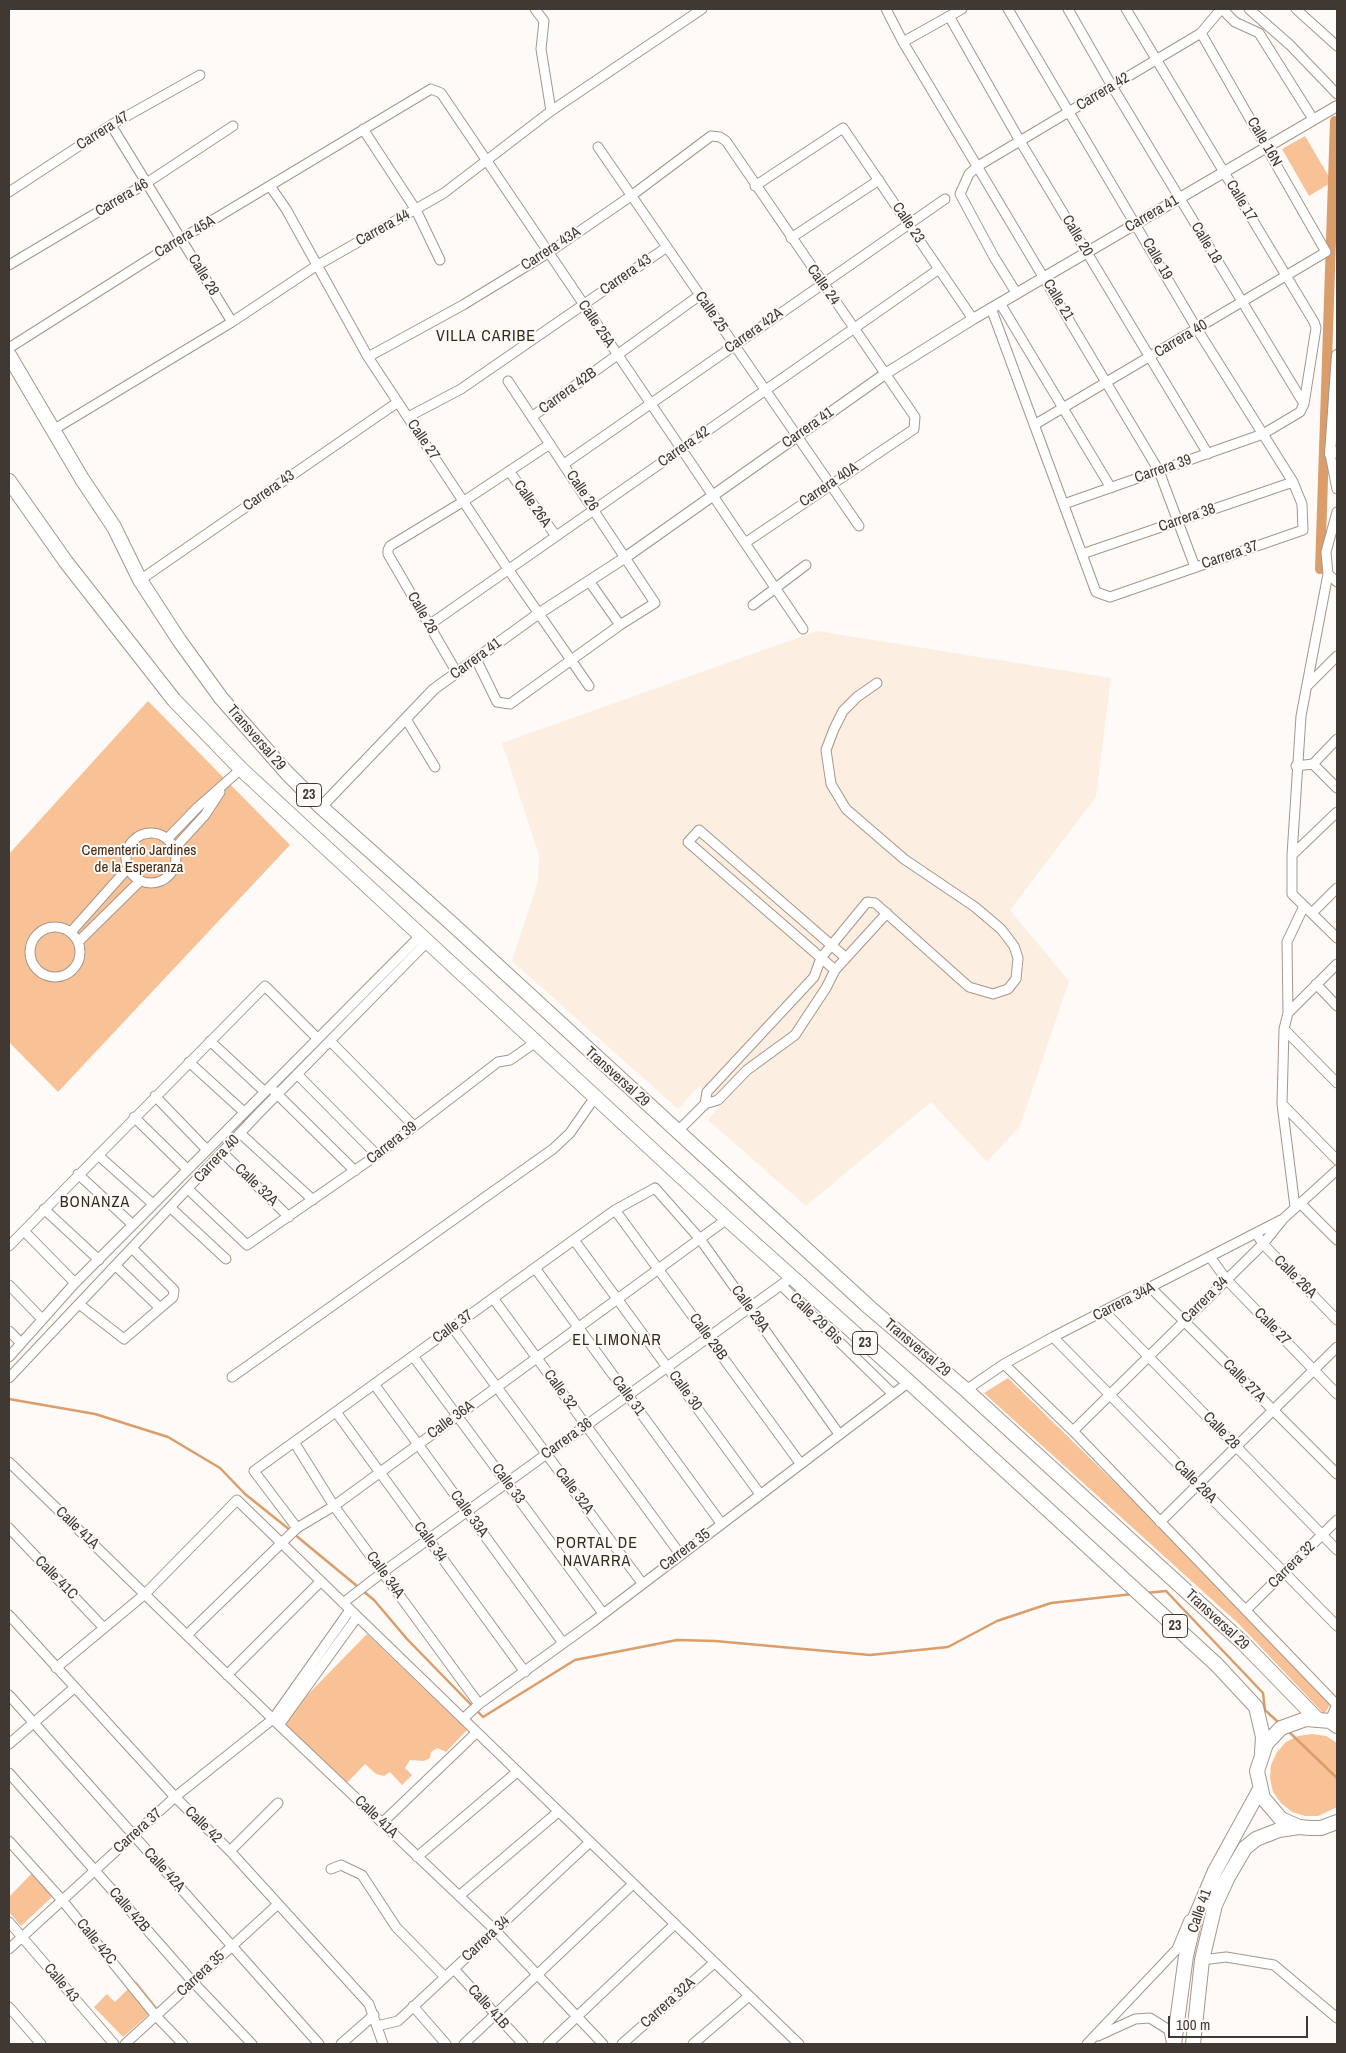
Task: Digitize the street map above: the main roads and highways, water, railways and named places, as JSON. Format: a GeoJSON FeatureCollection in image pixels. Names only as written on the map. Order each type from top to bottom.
{"type":"FeatureCollection","features":[{"type":"Feature","properties":{"kind":"highway","name":"Transversal 29"},"geometry":{"type":"LineString","coordinates":[[9,355],[53,430],[114,527],[140,580],[179,640],[221,698],[282,767],[321,807],[450,922],[677,1132],[870,1308],[966,1390],[1329,1722]]}},
{"type":"Feature","properties":{"kind":"highway","name":"Transversal 29"},"geometry":{"type":"LineString","coordinates":[[9,481],[66,562],[174,700],[241,769],[727,1219],[787,1281],[909,1382],[1243,1691],[1256,1707],[1261,1723],[1262,1752]]}},
{"type":"Feature","properties":{"kind":"highway","name":"23"},"geometry":{"type":"LineString","coordinates":[[1329,1722],[1306,1719],[1281,1728],[1262,1752],[1257,1770],[1260,1789],[1274,1813],[1299,1827],[1321,1828],[1337,1822]]}},
{"type":"Feature","properties":{"kind":"highway","name":"Calle 41"},"geometry":{"type":"LineString","coordinates":[[1173,2044],[1186,1956],[1195,1918],[1215,1871],[1260,1789]]}},
{"type":"Feature","properties":{"kind":"highway","name":"Calle 41"},"geometry":{"type":"LineString","coordinates":[[1193,2044],[1202,1960],[1215,1906],[1236,1860],[1256,1839],[1279,1830],[1299,1827]]}},
{"type":"Feature","properties":{"kind":"waterway"},"geometry":{"type":"LineString","coordinates":[[1320,569],[1335,121]]}},
{"type":"Feature","properties":{"kind":"waterway"},"geometry":{"type":"LineString","coordinates":[[9,1399],[95,1414],[168,1437],[220,1468],[245,1494],[290,1530]]}},
{"type":"Feature","properties":{"kind":"waterway"},"geometry":{"type":"LineString","coordinates":[[294,1534],[374,1600],[407,1639],[483,1717],[575,1660],[677,1640],[715,1641],[870,1655],[948,1647],[997,1621],[1051,1603],[1133,1594]]}},
{"type":"Feature","properties":{"kind":"waterway"},"geometry":{"type":"LineString","coordinates":[[1146,1593],[1166,1591],[1263,1693],[1265,1710],[1279,1723]]}},
{"type":"Feature","properties":{"kind":"waterway"},"geometry":{"type":"LineString","coordinates":[[1287,1730],[1337,1778]]}},
{"type":"Feature","properties":{"kind":"district","name":"VILLA CARIBE"},"geometry":{"type":"Point","coordinates":[486,337]}},
{"type":"Feature","properties":{"kind":"district","name":"BONANZA"},"geometry":{"type":"Point","coordinates":[95,1203]}},
{"type":"Feature","properties":{"kind":"district","name":"EL LIMONAR"},"geometry":{"type":"Point","coordinates":[617,1341]}},
{"type":"Feature","properties":{"kind":"district","name":"PORTAL DE NAVARRA"},"geometry":{"type":"Point","coordinates":[597,1553]}},
{"type":"Feature","properties":{"kind":"park label","name":"Cementerio Jardines de la Esperanza"},"geometry":{"type":"Point","coordinates":[139,860]}}]}
